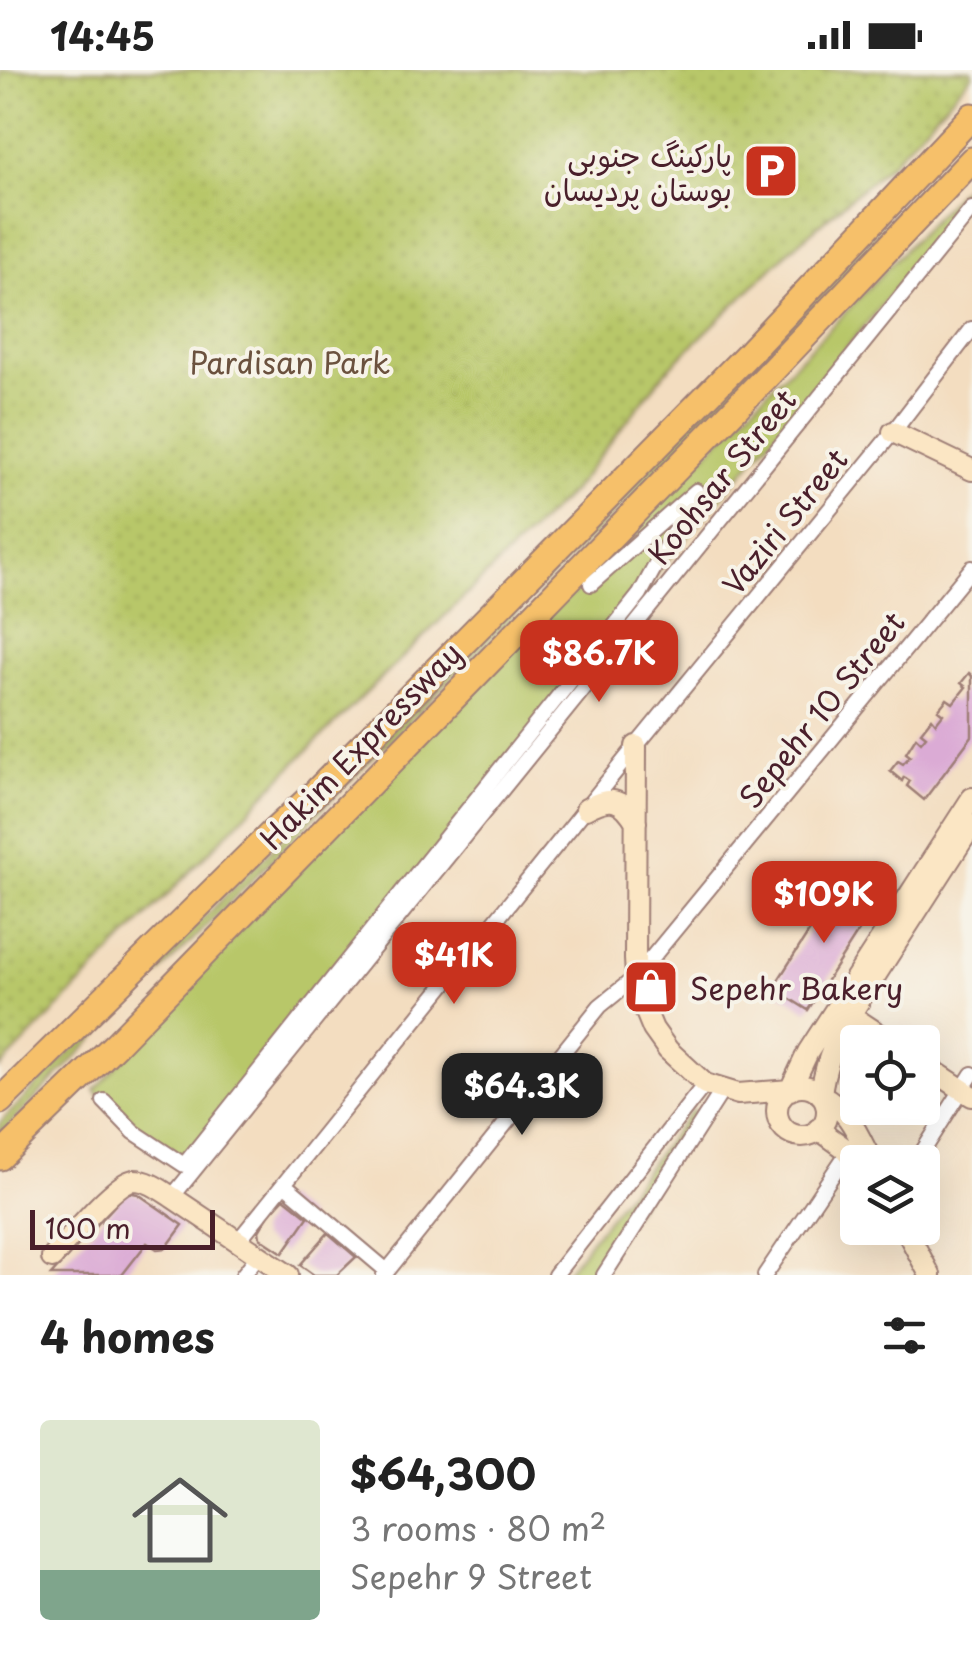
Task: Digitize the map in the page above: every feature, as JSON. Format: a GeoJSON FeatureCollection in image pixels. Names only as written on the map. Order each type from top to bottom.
{"type":"FeatureCollection","features":[{"type":"Feature","properties":{"kind":"highway","name":"Hakim Expressway"},"geometry":{"type":"LineString","coordinates":[[0,1101],[494,612],[819,280],[972,116]]}},
{"type":"Feature","properties":{"kind":"highway","name":"Hakim Expressway"},"geometry":{"type":"LineString","coordinates":[[0,1157],[116,1044],[972,160]]}},
{"type":"Feature","properties":{"kind":"highway"},"geometry":{"type":"LineString","coordinates":[[0,1170],[116,1044]]}},
{"type":"Feature","properties":{"kind":"street","name":"Koohsar Street"},"geometry":{"type":"LineString","coordinates":[[172,1196],[972,209]]}},
{"type":"Feature","properties":{"kind":"street","name":"Vaziri Street"},"geometry":{"type":"LineString","coordinates":[[238,1241],[893,432],[972,329]]}},
{"type":"Feature","properties":{"kind":"street"},"geometry":{"type":"LineString","coordinates":[[893,432],[972,470]]}},
{"type":"Feature","properties":{"kind":"street"},"geometry":{"type":"LineString","coordinates":[[104,1102],[134,1132],[184,1165],[640,594],[696,491],[592,584]]}},
{"type":"Feature","properties":{"kind":"street","name":"Sepehr 10 Street"},"geometry":{"type":"LineString","coordinates":[[386,1273],[600,1006],[636,977],[972,568]]}},
{"type":"Feature","properties":{"kind":"street"},"geometry":{"type":"LineString","coordinates":[[636,746],[636,977],[646,1012],[661,1042],[676,1059],[721,1090],[778,1120],[797,1136],[818,1129],[827,1114],[820,1094],[818,1054],[972,798]]}},
{"type":"Feature","properties":{"kind":"street"},"geometry":{"type":"LineString","coordinates":[[586,809],[614,800],[636,822]]}},
{"type":"Feature","properties":{"kind":"street"},"geometry":{"type":"LineString","coordinates":[[778,1120],[778,1103],[850,1015],[972,825]]}},
{"type":"Feature","properties":{"kind":"street"},"geometry":{"type":"LineString","coordinates":[[850,1015],[866,1025]]}},
{"type":"Feature","properties":{"kind":"street"},"geometry":{"type":"LineString","coordinates":[[928,1145],[969,1087],[940,1072]]}},
{"type":"Feature","properties":{"kind":"street"},"geometry":{"type":"LineString","coordinates":[[555,1275],[721,1090],[790,1090],[806,1086],[840,1106],[853,1145]]}},
{"type":"Feature","properties":{"kind":"street"},"geometry":{"type":"LineString","coordinates":[[604,1275],[721,1090]]}},
{"type":"Feature","properties":{"kind":"street"},"geometry":{"type":"LineString","coordinates":[[818,1129],[844,1145]]}},
{"type":"Feature","properties":{"kind":"street"},"geometry":{"type":"LineString","coordinates":[[765,1275],[840,1172]]}},
{"type":"Feature","properties":{"kind":"street"},"geometry":{"type":"LineString","coordinates":[[52,1258],[112,1192],[134,1180],[172,1196],[288,1275]]}},
{"type":"Feature","properties":{"kind":"street"},"geometry":{"type":"LineString","coordinates":[[284,1184],[386,1273]]}},
{"type":"Feature","properties":{"kind":"street"},"geometry":{"type":"LineString","coordinates":[[905,1245],[926,1274]]}},
{"type":"Feature","properties":{"kind":"street"},"geometry":{"type":"LineString","coordinates":[[913,1245],[926,1274]]}},
{"type":"Feature","properties":{"kind":"street"},"geometry":{"type":"LineString","coordinates":[[243,1275],[258,1256]]}},
{"type":"Feature","properties":{"kind":"green space","name":"Pardisan Park"},"geometry":{"type":"Polygon","coordinates":[[[0,70],[972,70],[972,75],[891,163],[791,249],[667,370],[573,490],[300,758],[0,1068],[0,70]]]}},
{"type":"Feature","properties":{"kind":"green space"},"geometry":{"type":"Polygon","coordinates":[[[972,133],[972,145],[963,156],[807,319],[0,1134],[0,1123],[477,643],[972,133]]]}},
{"type":"Feature","properties":{"kind":"green space"},"geometry":{"type":"Polygon","coordinates":[[[970,180],[943,230],[653,578],[191,1173],[104,1101],[95,1090],[288,877],[840,318],[970,180]]]}},
{"type":"Feature","properties":{"kind":"green space"},"geometry":{"type":"Polygon","coordinates":[[[692,1110],[697,1115],[592,1275],[564,1275],[692,1110]]]}},
{"type":"Feature","properties":{"kind":"building"},"geometry":{"type":"Polygon","coordinates":[[[969,673],[972,736],[924,800],[907,786],[910,781],[904,777],[902,781],[890,771],[898,761],[903,764],[910,756],[906,753],[916,737],[921,742],[926,736],[921,732],[932,718],[936,723],[943,714],[938,710],[947,699],[953,703],[966,687],[961,683],[969,673]]]}},
{"type":"Feature","properties":{"kind":"building"},"geometry":{"type":"Polygon","coordinates":[[[841,882],[876,904],[808,1010],[773,988],[841,882]]]}},
{"type":"Feature","properties":{"kind":"building"},"geometry":{"type":"Polygon","coordinates":[[[127,1192],[138,1194],[183,1225],[166,1248],[157,1249],[147,1243],[122,1275],[51,1275],[127,1192]]]}},
{"type":"Feature","properties":{"kind":"building"},"geometry":{"type":"Polygon","coordinates":[[[284,1198],[308,1217],[283,1253],[260,1238],[259,1231],[284,1198]]]}},
{"type":"Feature","properties":{"kind":"building"},"geometry":{"type":"Polygon","coordinates":[[[328,1233],[356,1257],[337,1275],[314,1275],[300,1265],[328,1233]]]}},
{"type":"Feature","properties":{"kind":"place","name":"پارکینگ جنوبی بوستان پردیسان"},"geometry":{"type":"Point","coordinates":[771,171]}},
{"type":"Feature","properties":{"kind":"place","name":"Sepehr Bakery"},"geometry":{"type":"Point","coordinates":[651,987]}}]}
